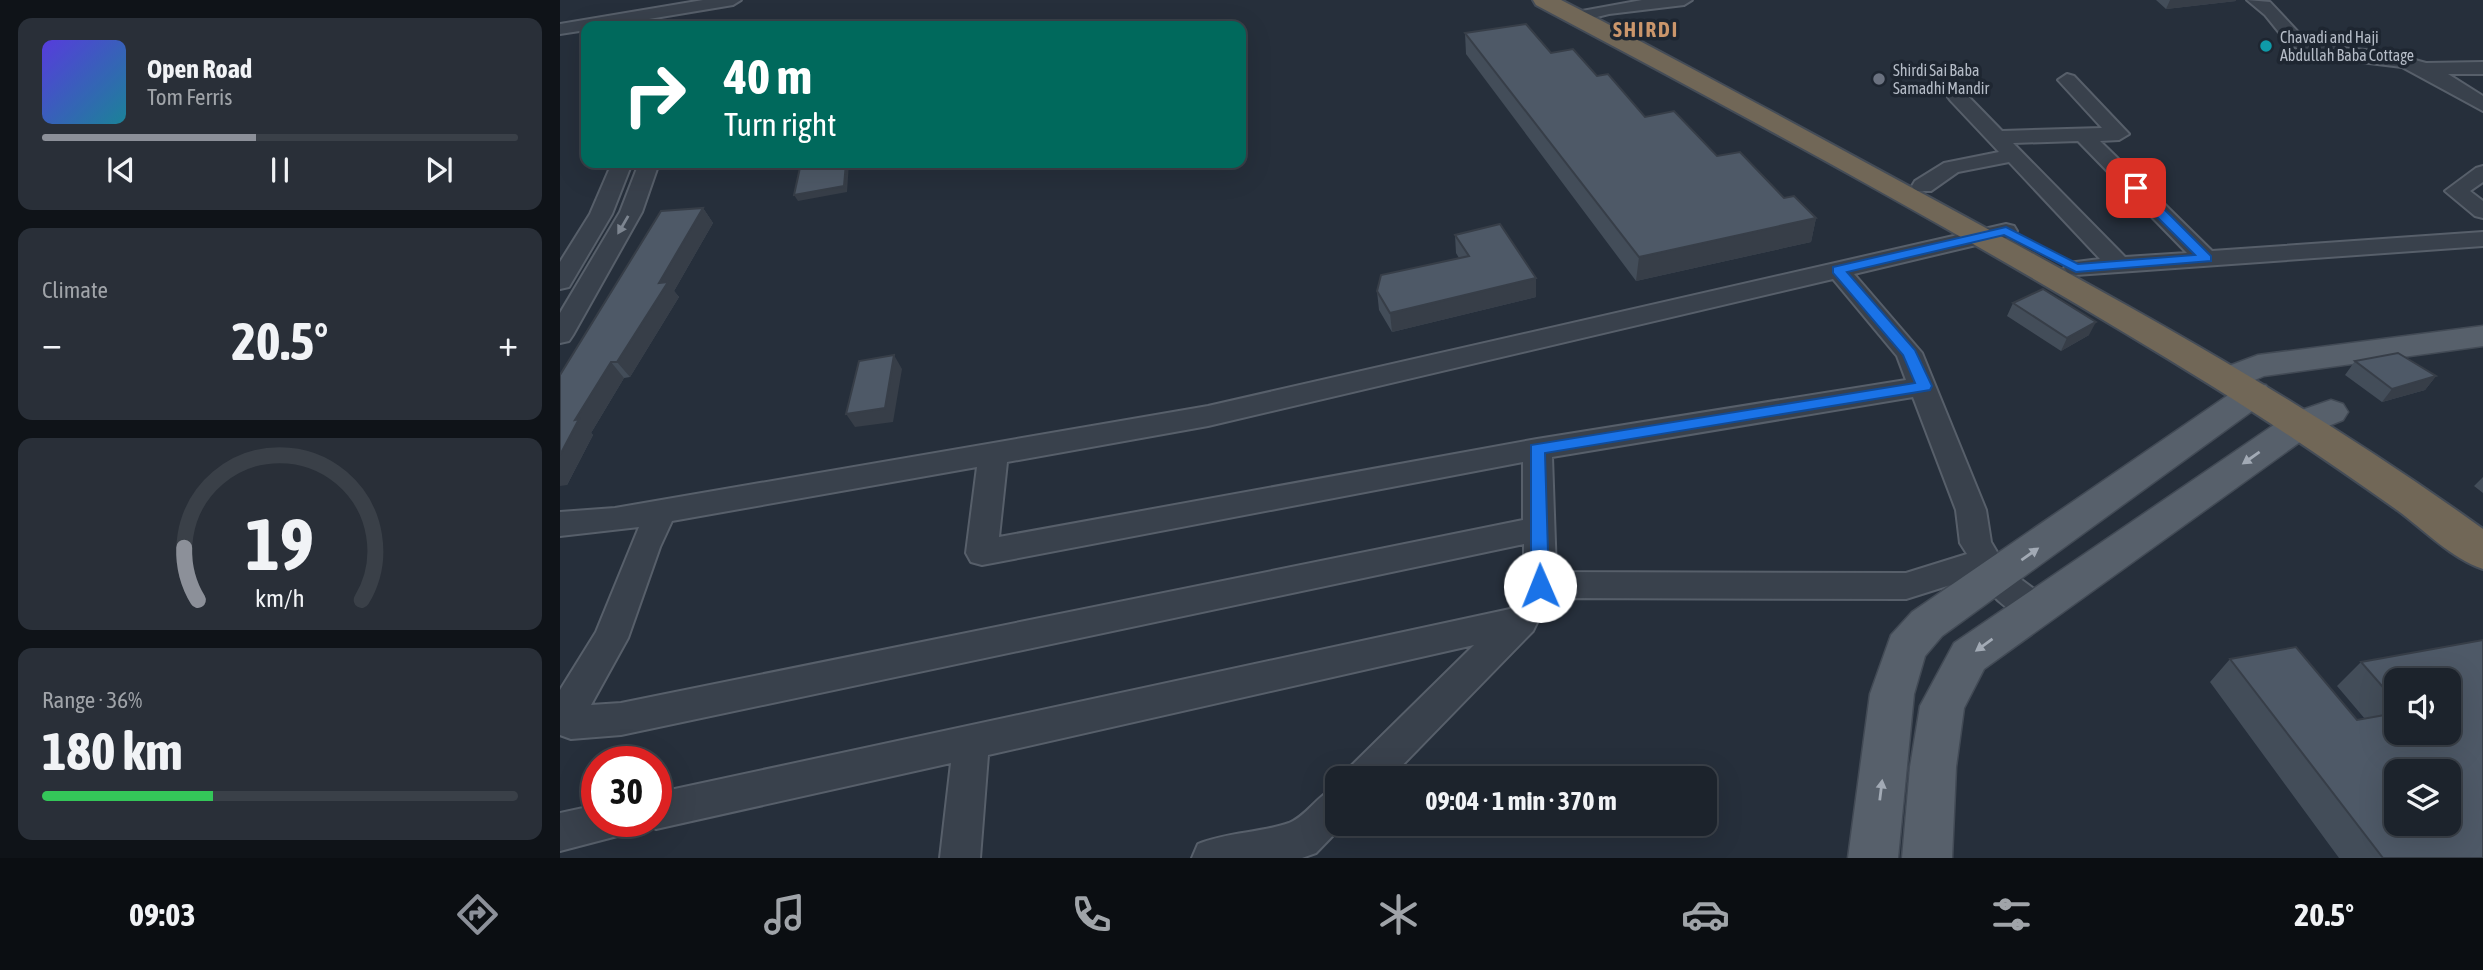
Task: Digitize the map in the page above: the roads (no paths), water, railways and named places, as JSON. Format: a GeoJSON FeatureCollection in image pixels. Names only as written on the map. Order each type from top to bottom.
{"type":"FeatureCollection","features":[{"type":"Feature","properties":{"kind":"highway"},"geometry":{"type":"LineString","coordinates":[[1544,0],[1585,10],[1923,186],[1993,234],[2076,268],[2248,379]]}},
{"type":"Feature","properties":{"kind":"highway"},"geometry":{"type":"LineString","coordinates":[[1585,10],[1993,234],[2316,417],[2483,525]]}},
{"type":"Feature","properties":{"kind":"highway"},"geometry":{"type":"LineString","coordinates":[[2316,417],[2483,552]]}},
{"type":"Feature","properties":{"kind":"main road"},"geometry":{"type":"LineString","coordinates":[[1873,858],[1892,694],[1906,648],[1927,624],[1991,569],[2108,498],[2248,379],[2483,336]]}},
{"type":"Feature","properties":{"kind":"main road"},"geometry":{"type":"LineString","coordinates":[[1927,858],[1933,767],[1942,706],[1969,656],[2149,528],[2316,417]]}},
{"type":"Feature","properties":{"kind":"main road"},"geometry":{"type":"LineString","coordinates":[[2108,498],[2149,528]]}},
{"type":"Feature","properties":{"kind":"street"},"geometry":{"type":"LineString","coordinates":[[1585,10],[1684,0]]}},
{"type":"Feature","properties":{"kind":"street"},"geometry":{"type":"LineString","coordinates":[[2255,0],[2271,8],[2291,37],[2305,46],[2323,52],[2396,59],[2425,69],[2483,105]]}},
{"type":"Feature","properties":{"kind":"street"},"geometry":{"type":"LineString","coordinates":[[560,21],[694,2],[725,1]]}},
{"type":"Feature","properties":{"kind":"street"},"geometry":{"type":"LineString","coordinates":[[713,21],[725,1]]}},
{"type":"Feature","properties":{"kind":"street"},"geometry":{"type":"LineString","coordinates":[[688,21],[694,2]]}},
{"type":"Feature","properties":{"kind":"street"},"geometry":{"type":"LineString","coordinates":[[600,21],[694,2]]}},
{"type":"Feature","properties":{"kind":"street"},"geometry":{"type":"LineString","coordinates":[[560,29],[581,25]]}},
{"type":"Feature","properties":{"kind":"street"},"geometry":{"type":"LineString","coordinates":[[2425,69],[2483,68]]}},
{"type":"Feature","properties":{"kind":"street"},"geometry":{"type":"LineString","coordinates":[[1997,137],[2119,134],[2067,80]]}},
{"type":"Feature","properties":{"kind":"street"},"geometry":{"type":"LineString","coordinates":[[1958,97],[2119,265]]}},
{"type":"Feature","properties":{"kind":"street"},"geometry":{"type":"LineString","coordinates":[[2083,135],[2206,259]]}},
{"type":"Feature","properties":{"kind":"street"},"geometry":{"type":"LineString","coordinates":[[1923,186],[1951,167],[2014,155]]}},
{"type":"Feature","properties":{"kind":"street"},"geometry":{"type":"LineString","coordinates":[[560,282],[601,214],[620,168]]}},
{"type":"Feature","properties":{"kind":"street"},"geometry":{"type":"LineString","coordinates":[[560,335],[631,212],[647,168]]}},
{"type":"Feature","properties":{"kind":"street"},"geometry":{"type":"LineString","coordinates":[[2483,172],[2456,191],[2483,211]]}},
{"type":"Feature","properties":{"kind":"street"},"geometry":{"type":"LineString","coordinates":[[560,524],[615,520],[1208,416],[1993,234]]}},
{"type":"Feature","properties":{"kind":"street"},"geometry":{"type":"LineString","coordinates":[[2076,268],[2483,239]]}},
{"type":"Feature","properties":{"kind":"street"},"geometry":{"type":"LineString","coordinates":[[1838,270],[1909,353],[1971,510],[1976,543],[1991,569],[2034,608]]}},
{"type":"Feature","properties":{"kind":"street"},"geometry":{"type":"LineString","coordinates":[[993,454],[982,553],[1537,449],[1924,386]]}},
{"type":"Feature","properties":{"kind":"street"},"geometry":{"type":"LineString","coordinates":[[1376,766],[1521,621],[1540,586],[1537,449]]}},
{"type":"Feature","properties":{"kind":"street"},"geometry":{"type":"LineString","coordinates":[[662,512],[644,547],[611,638],[574,698],[565,729],[1539,528]]}},
{"type":"Feature","properties":{"kind":"street"},"geometry":{"type":"LineString","coordinates":[[1540,586],[1906,586],[1991,569]]}},
{"type":"Feature","properties":{"kind":"street"},"geometry":{"type":"LineString","coordinates":[[672,807],[1521,621]]}},
{"type":"Feature","properties":{"kind":"street"},"geometry":{"type":"LineString","coordinates":[[960,858],[971,742]]}},
{"type":"Feature","properties":{"kind":"street"},"geometry":{"type":"LineString","coordinates":[[1212,858],[1302,839],[1325,817]]}},
{"type":"Feature","properties":{"kind":"street"},"geometry":{"type":"LineString","coordinates":[[560,832],[581,827]]}},
{"type":"Feature","properties":{"kind":"place","name":"Chavadi and Haji Abdullah Baba Cottage"},"geometry":{"type":"Point","coordinates":[2266,46]}},
{"type":"Feature","properties":{"kind":"place","name":"Shirdi Sai Baba Samadhi Mandir"},"geometry":{"type":"Point","coordinates":[1879,79]}},
{"type":"Feature","properties":{"kind":"district","name":"SHIRDI"},"geometry":{"type":"Point","coordinates":[1646,30]}}]}
